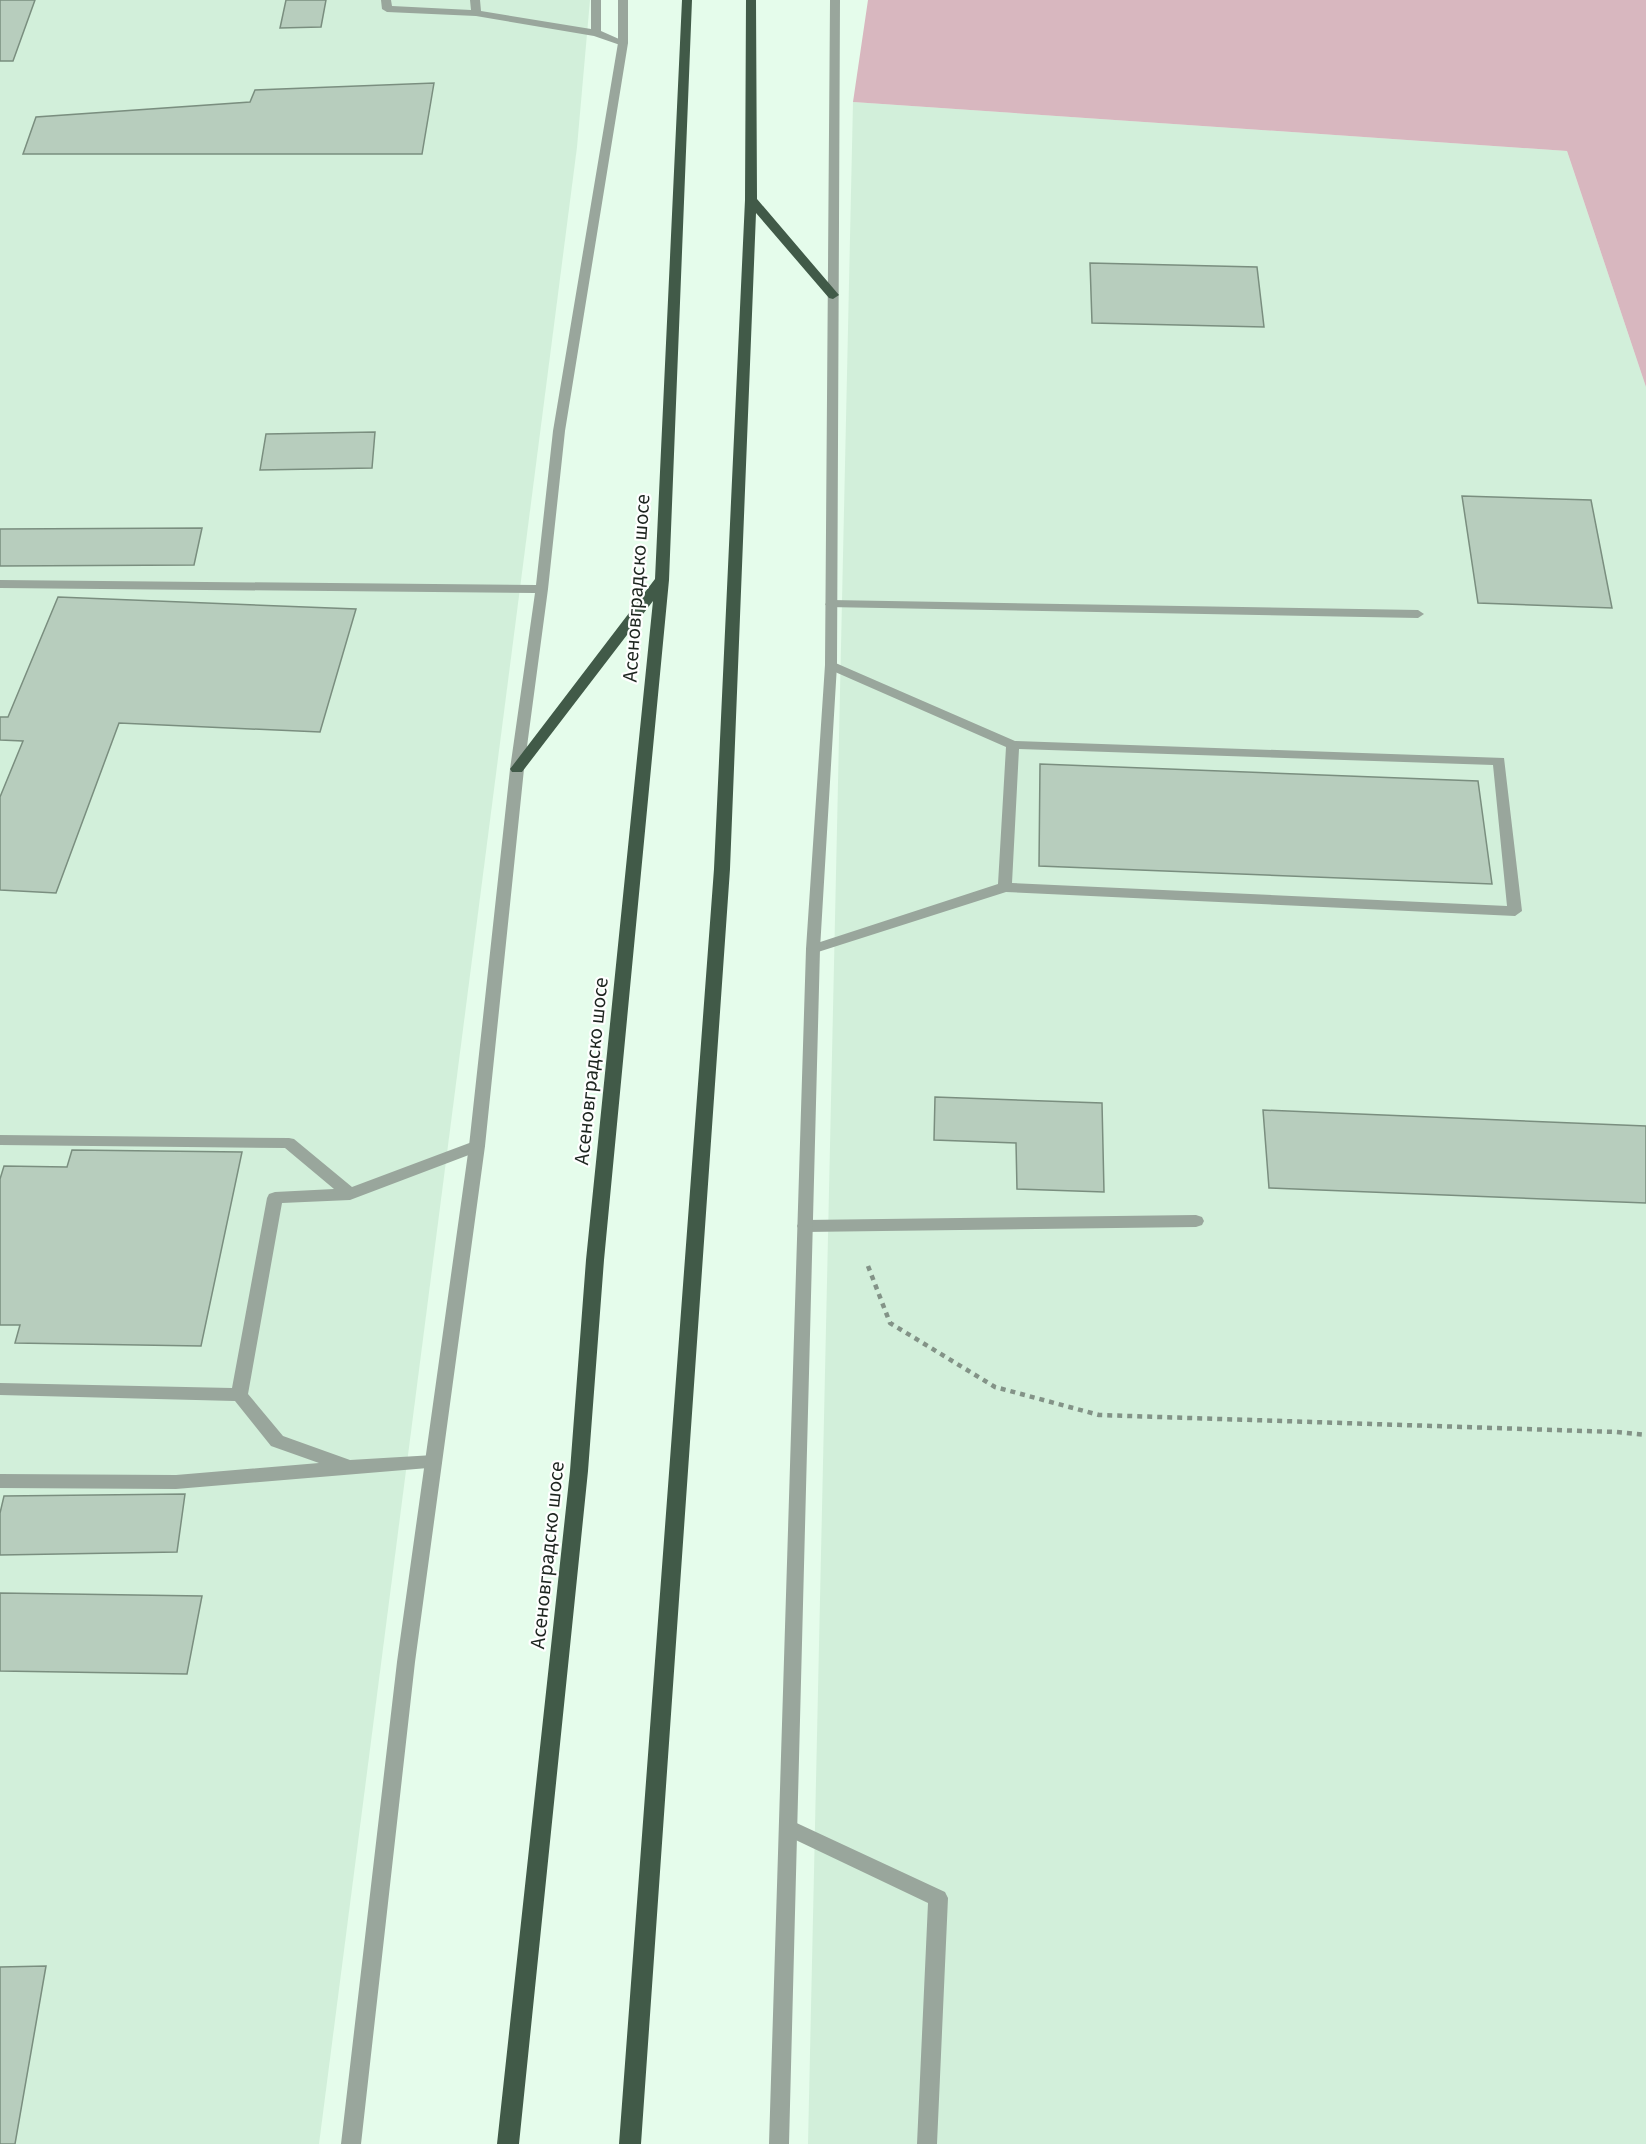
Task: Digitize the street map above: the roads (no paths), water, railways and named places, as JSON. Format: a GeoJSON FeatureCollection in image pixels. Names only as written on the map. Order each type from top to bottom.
{"type":"FeatureCollection","features":[{"type":"Feature","properties":{"kind":"highway","name":"Асеновградско шосе"},"geometry":{"type":"LineString","coordinates":[[508,2144],[579,1471],[597,1248],[662,580],[687,0]]}},
{"type":"Feature","properties":{"kind":"highway"},"geometry":{"type":"LineString","coordinates":[[630,2144],[722,869],[751,200],[751,0]]}},
{"type":"Feature","properties":{"kind":"highway"},"geometry":{"type":"LineString","coordinates":[[751,200],[833,295]]}},
{"type":"Feature","properties":{"kind":"highway"},"geometry":{"type":"LineString","coordinates":[[517,770],[662,580]]}},
{"type":"Feature","properties":{"kind":"street"},"geometry":{"type":"LineString","coordinates":[[386,0],[387,9],[476,13],[596,33],[623,43]]}},
{"type":"Feature","properties":{"kind":"street"},"geometry":{"type":"LineString","coordinates":[[475,0],[476,13]]}},
{"type":"Feature","properties":{"kind":"street"},"geometry":{"type":"LineString","coordinates":[[596,0],[596,33]]}},
{"type":"Feature","properties":{"kind":"street"},"geometry":{"type":"LineString","coordinates":[[351,2144],[406,1662],[477,1146],[517,770],[542,589],[559,430],[623,43],[623,0]]}},
{"type":"Feature","properties":{"kind":"street"},"geometry":{"type":"LineString","coordinates":[[779,2144],[813,949],[831,665],[835,0]]}},
{"type":"Feature","properties":{"kind":"street"},"geometry":{"type":"LineString","coordinates":[[0,584],[542,589]]}},
{"type":"Feature","properties":{"kind":"street"},"geometry":{"type":"LineString","coordinates":[[831,604],[1418,614]]}},
{"type":"Feature","properties":{"kind":"street"},"geometry":{"type":"LineString","coordinates":[[813,949],[1005,886],[1515,911],[1499,760],[1013,745],[831,665]]}},
{"type":"Feature","properties":{"kind":"street"},"geometry":{"type":"LineString","coordinates":[[1005,886],[1013,745]]}},
{"type":"Feature","properties":{"kind":"street"},"geometry":{"type":"LineString","coordinates":[[0,1140],[289,1143],[351,1194]]}},
{"type":"Feature","properties":{"kind":"street"},"geometry":{"type":"LineString","coordinates":[[239,1395],[275,1198],[351,1194],[477,1146]]}},
{"type":"Feature","properties":{"kind":"street"},"geometry":{"type":"LineString","coordinates":[[805,1226],[1196,1221]]}},
{"type":"Feature","properties":{"kind":"street"},"geometry":{"type":"LineString","coordinates":[[0,1389],[239,1395],[277,1441],[350,1467]]}},
{"type":"Feature","properties":{"kind":"street"},"geometry":{"type":"LineString","coordinates":[[0,1481],[176,1482],[434,1462]]}},
{"type":"Feature","properties":{"kind":"street"},"geometry":{"type":"LineString","coordinates":[[788,1827],[938,1898],[927,2144]]}}]}
